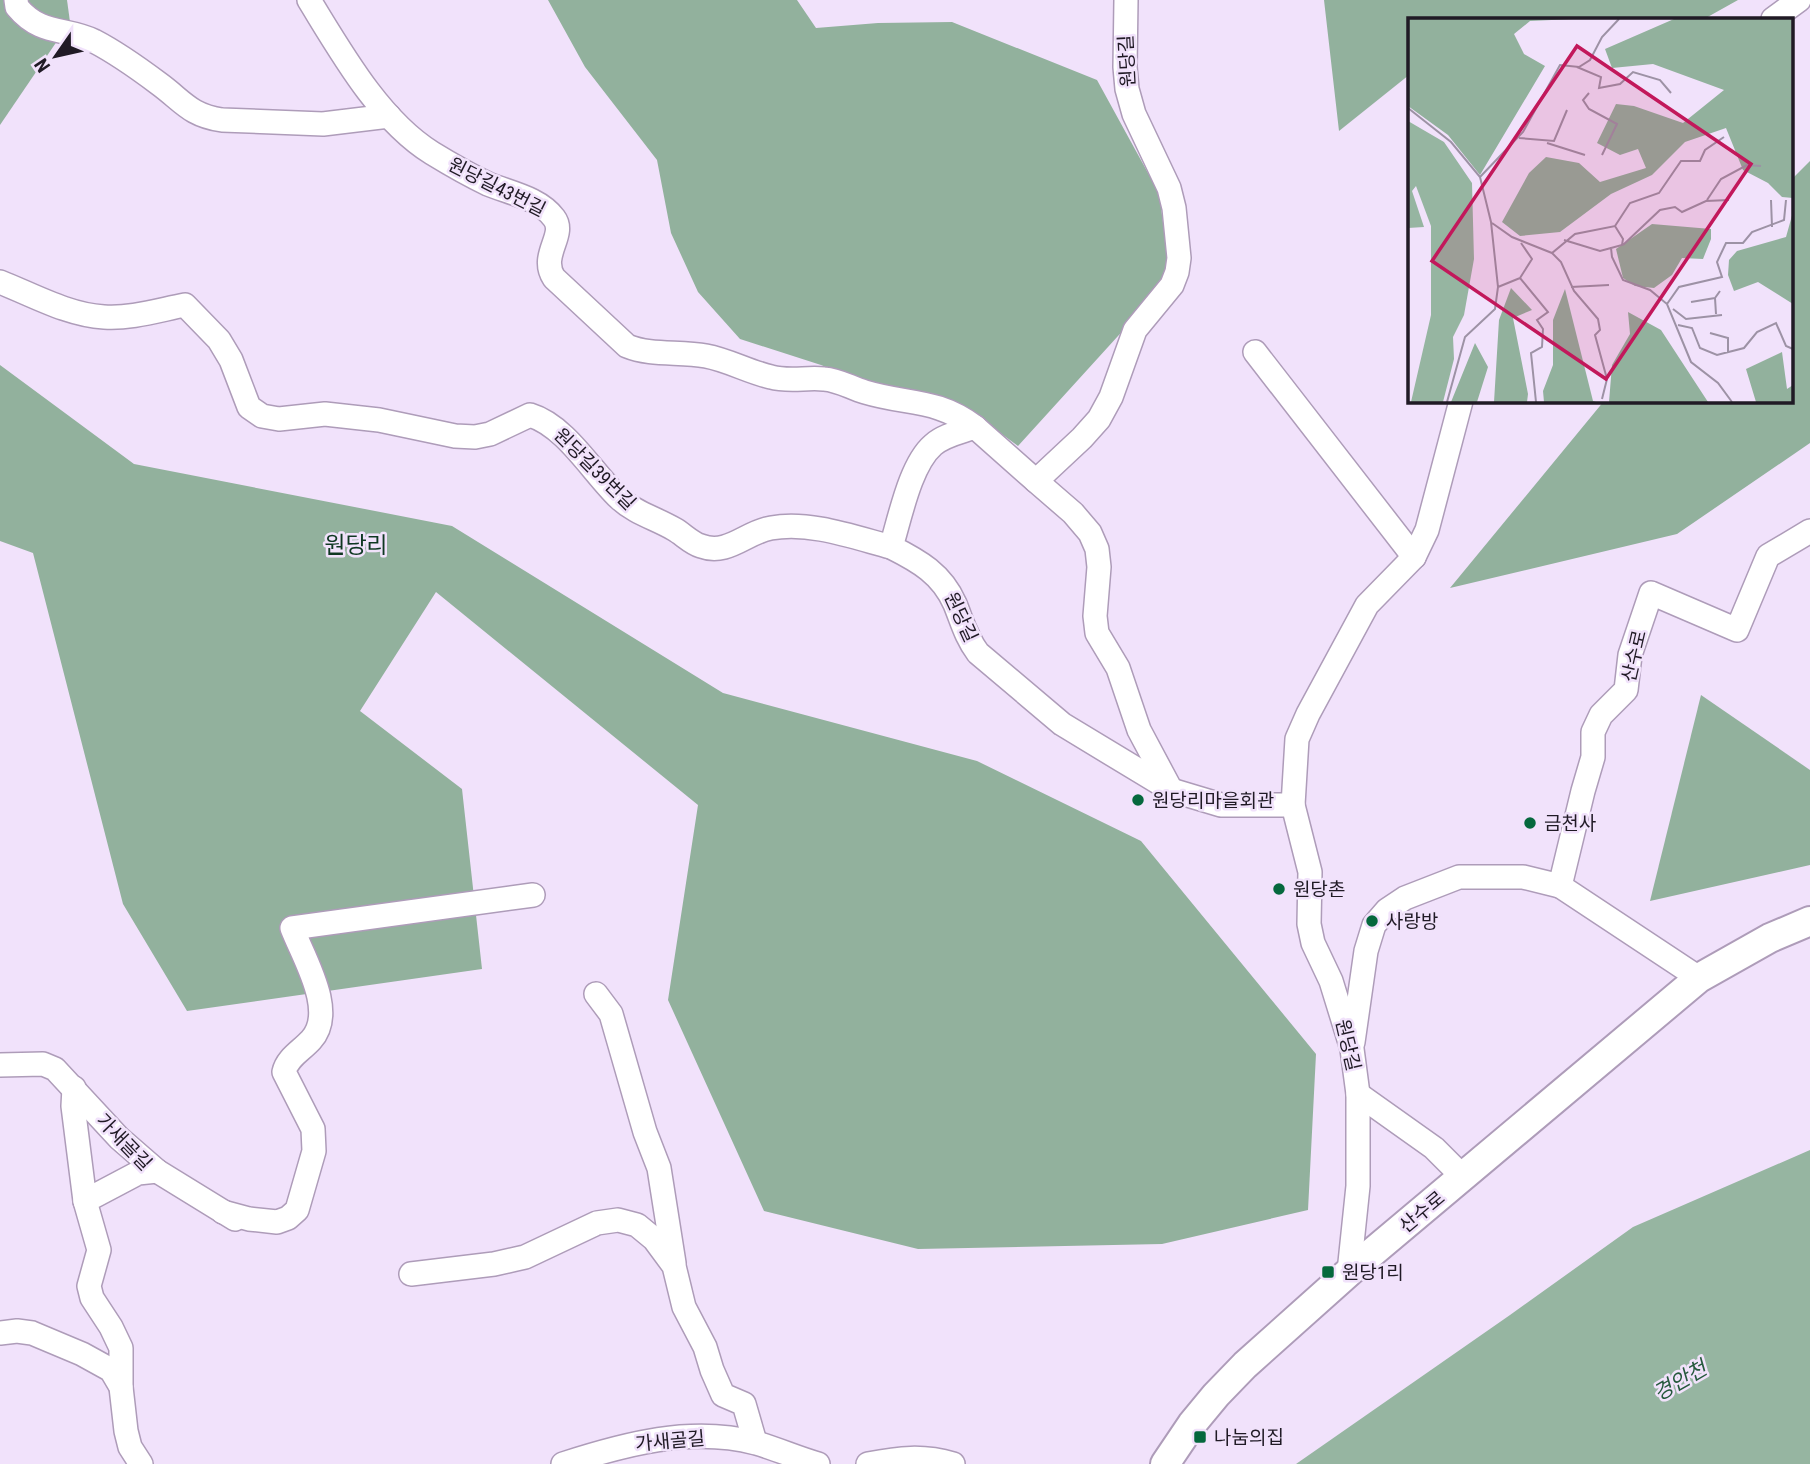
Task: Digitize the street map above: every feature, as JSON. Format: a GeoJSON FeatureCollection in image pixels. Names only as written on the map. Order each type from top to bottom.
{"type":"FeatureCollection","features":[{"type":"Feature","properties":{"kind":"main road","name":"산수로"},"geometry":{"type":"LineString","coordinates":[[1165,1464],[1216,1395],[1245,1365],[1349,1272],[1699,978],[1770,938],[1810,921]]}},
{"type":"Feature","properties":{"kind":"street"},"geometry":{"type":"LineString","coordinates":[[16,0],[17,7],[37,25],[92,40],[142,71],[187,109],[206,118],[323,124],[389,116]]}},
{"type":"Feature","properties":{"kind":"street"},"geometry":{"type":"LineString","coordinates":[[309,0],[351,68],[389,116]]}},
{"type":"Feature","properties":{"kind":"street","name":"원당길"},"geometry":{"type":"LineString","coordinates":[[1036,481],[1082,438],[1098,419],[1111,397],[1135,330],[1172,285],[1177,272],[1179,258],[1174,208],[1169,188],[1134,114],[1127,89],[1126,0]]}},
{"type":"Feature","properties":{"kind":"street"},"geometry":{"type":"LineString","coordinates":[[1774,18],[1799,0]]}},
{"type":"Feature","properties":{"kind":"street","name":"원당길43번길"},"geometry":{"type":"LineString","coordinates":[[389,116],[429,151],[472,177],[525,198],[549,212],[557,221],[558,230],[548,259],[549,270],[554,278],[627,346],[638,351],[707,356],[784,380],[824,379],[841,382],[864,392],[939,407],[958,415],[975,428]]}},
{"type":"Feature","properties":{"kind":"street","name":"원당길39번길"},"geometry":{"type":"LineString","coordinates":[[0,282],[56,305],[104,317],[127,316],[185,305],[219,340],[231,360],[249,407],[262,416],[279,419],[325,414],[379,420],[455,436],[475,437],[490,434],[530,415],[541,418],[557,430],[620,499],[637,512],[674,528],[699,546],[713,549],[729,547],[769,528],[791,527],[827,531],[891,547]]}},
{"type":"Feature","properties":{"kind":"street"},"geometry":{"type":"LineString","coordinates":[[1255,352],[1414,557]]}},
{"type":"Feature","properties":{"kind":"street"},"geometry":{"type":"LineString","coordinates":[[1293,804],[1297,739],[1367,604],[1414,557],[1427,530],[1461,402]]}},
{"type":"Feature","properties":{"kind":"street"},"geometry":{"type":"LineString","coordinates":[[891,547],[917,465],[933,444],[975,428],[1073,513],[1090,533],[1097,549],[1099,567],[1095,617],[1097,633],[1118,668],[1139,730],[1171,790]]}},
{"type":"Feature","properties":{"kind":"street","name":"산수로"},"geometry":{"type":"LineString","coordinates":[[1560,886],[1593,757],[1593,732],[1601,715],[1626,690],[1630,655],[1651,593],[1737,630],[1768,556],[1810,531]]}},
{"type":"Feature","properties":{"kind":"street","name":"원당길"},"geometry":{"type":"LineString","coordinates":[[891,547],[934,572],[945,585],[968,640],[978,653],[1062,724],[1171,790],[1221,805],[1293,804],[1310,872],[1309,924],[1314,943],[1331,981],[1352,1048],[1358,1094],[1358,1186],[1349,1272]]}},
{"type":"Feature","properties":{"kind":"street"},"geometry":{"type":"LineString","coordinates":[[1352,1048],[1366,951],[1374,925],[1405,898],[1458,877],[1523,877],[1560,886],[1699,978]]}},
{"type":"Feature","properties":{"kind":"street"},"geometry":{"type":"LineString","coordinates":[[223,1212],[249,1219],[277,1222],[288,1218],[297,1210],[314,1151],[313,1129],[284,1072],[286,1063],[317,1034],[322,1020],[322,1004],[292,928],[533,895]]}},
{"type":"Feature","properties":{"kind":"street"},"geometry":{"type":"LineString","coordinates":[[596,993],[611,1014],[645,1132],[659,1168],[674,1266],[684,1307],[705,1347],[723,1395],[744,1404],[755,1443]]}},
{"type":"Feature","properties":{"kind":"street","name":"가새골길"},"geometry":{"type":"LineString","coordinates":[[0,1065],[43,1064],[55,1069],[120,1139],[157,1171]]}},
{"type":"Feature","properties":{"kind":"street","name":"가새골길"},"geometry":{"type":"LineString","coordinates":[[74,1088],[73,1106],[85,1201],[99,1250],[89,1286],[92,1298],[121,1348],[121,1387],[130,1447],[141,1464]]}},
{"type":"Feature","properties":{"kind":"street"},"geometry":{"type":"LineString","coordinates":[[1358,1094],[1434,1148],[1463,1177]]}},
{"type":"Feature","properties":{"kind":"street"},"geometry":{"type":"LineString","coordinates":[[157,1171],[244,1224],[302,1232]]}},
{"type":"Feature","properties":{"kind":"street","name":"가새골길"},"geometry":{"type":"LineString","coordinates":[[85,1201],[138,1173],[157,1171]]}},
{"type":"Feature","properties":{"kind":"street"},"geometry":{"type":"LineString","coordinates":[[411,1274],[494,1264],[525,1257],[597,1223],[618,1220],[637,1225],[654,1239],[674,1266]]}},
{"type":"Feature","properties":{"kind":"street"},"geometry":{"type":"LineString","coordinates":[[0,1334],[17,1331],[32,1333],[82,1354],[111,1370],[121,1387]]}},
{"type":"Feature","properties":{"kind":"street","name":"가새골길"},"geometry":{"type":"LineString","coordinates":[[563,1464],[620,1446],[680,1437],[707,1437],[755,1443],[818,1464]]}},
{"type":"Feature","properties":{"kind":"street"},"geometry":{"type":"LineString","coordinates":[[868,1464],[904,1457],[924,1457],[954,1464]]}},
{"type":"Feature","properties":{"kind":"shaded area"},"geometry":{"type":"Polygon","coordinates":[[[0,0],[67,0],[70,22],[0,125],[0,0]]]}},
{"type":"Feature","properties":{"kind":"shaded area"},"geometry":{"type":"Polygon","coordinates":[[[548,0],[797,0],[816,28],[878,23],[952,22],[1097,80],[1159,193],[1169,266],[1158,292],[1018,446],[961,404],[866,383],[821,365],[740,339],[698,292],[671,233],[657,160],[585,67],[548,0]]]}},
{"type":"Feature","properties":{"kind":"shaded area"},"geometry":{"type":"Polygon","coordinates":[[[1324,0],[1738,0],[1706,18],[1408,18],[1408,76],[1339,131],[1324,0]]]}},
{"type":"Feature","properties":{"kind":"shaded area"},"geometry":{"type":"Polygon","coordinates":[[[1810,161],[1810,443],[1677,534],[1450,588],[1603,402],[1792,402],[1792,179],[1810,161]]]}},
{"type":"Feature","properties":{"kind":"shaded area"},"geometry":{"type":"Polygon","coordinates":[[[0,365],[134,464],[452,526],[723,693],[977,761],[1141,841],[1316,1054],[1308,1210],[1162,1244],[918,1249],[764,1211],[668,1000],[698,805],[436,592],[360,711],[462,789],[482,969],[187,1011],[123,904],[33,553],[0,541],[0,365]]]}},
{"type":"Feature","properties":{"kind":"shaded area"},"geometry":{"type":"Polygon","coordinates":[[[1701,695],[1810,770],[1810,865],[1650,901],[1701,695]]]}},
{"type":"Feature","properties":{"kind":"water","name":"경안천"},"geometry":{"type":"Polygon","coordinates":[[[1810,1150],[1810,1464],[1296,1464],[1633,1227],[1810,1150]]]}},
{"type":"Feature","properties":{"kind":"place","name":"원당리마을회관"},"geometry":{"type":"Point","coordinates":[1138,800]}},
{"type":"Feature","properties":{"kind":"place","name":"금천사"},"geometry":{"type":"Point","coordinates":[1530,823]}},
{"type":"Feature","properties":{"kind":"place","name":"원당촌"},"geometry":{"type":"Point","coordinates":[1279,889]}},
{"type":"Feature","properties":{"kind":"place","name":"사랑방"},"geometry":{"type":"Point","coordinates":[1372,921]}},
{"type":"Feature","properties":{"kind":"place","name":"원당1리"},"geometry":{"type":"Point","coordinates":[1328,1272]}},
{"type":"Feature","properties":{"kind":"place","name":"나눔의집"},"geometry":{"type":"Point","coordinates":[1200,1437]}},
{"type":"Feature","properties":{"kind":"district","name":"원당리"},"geometry":{"type":"Point","coordinates":[356,545]}}]}
